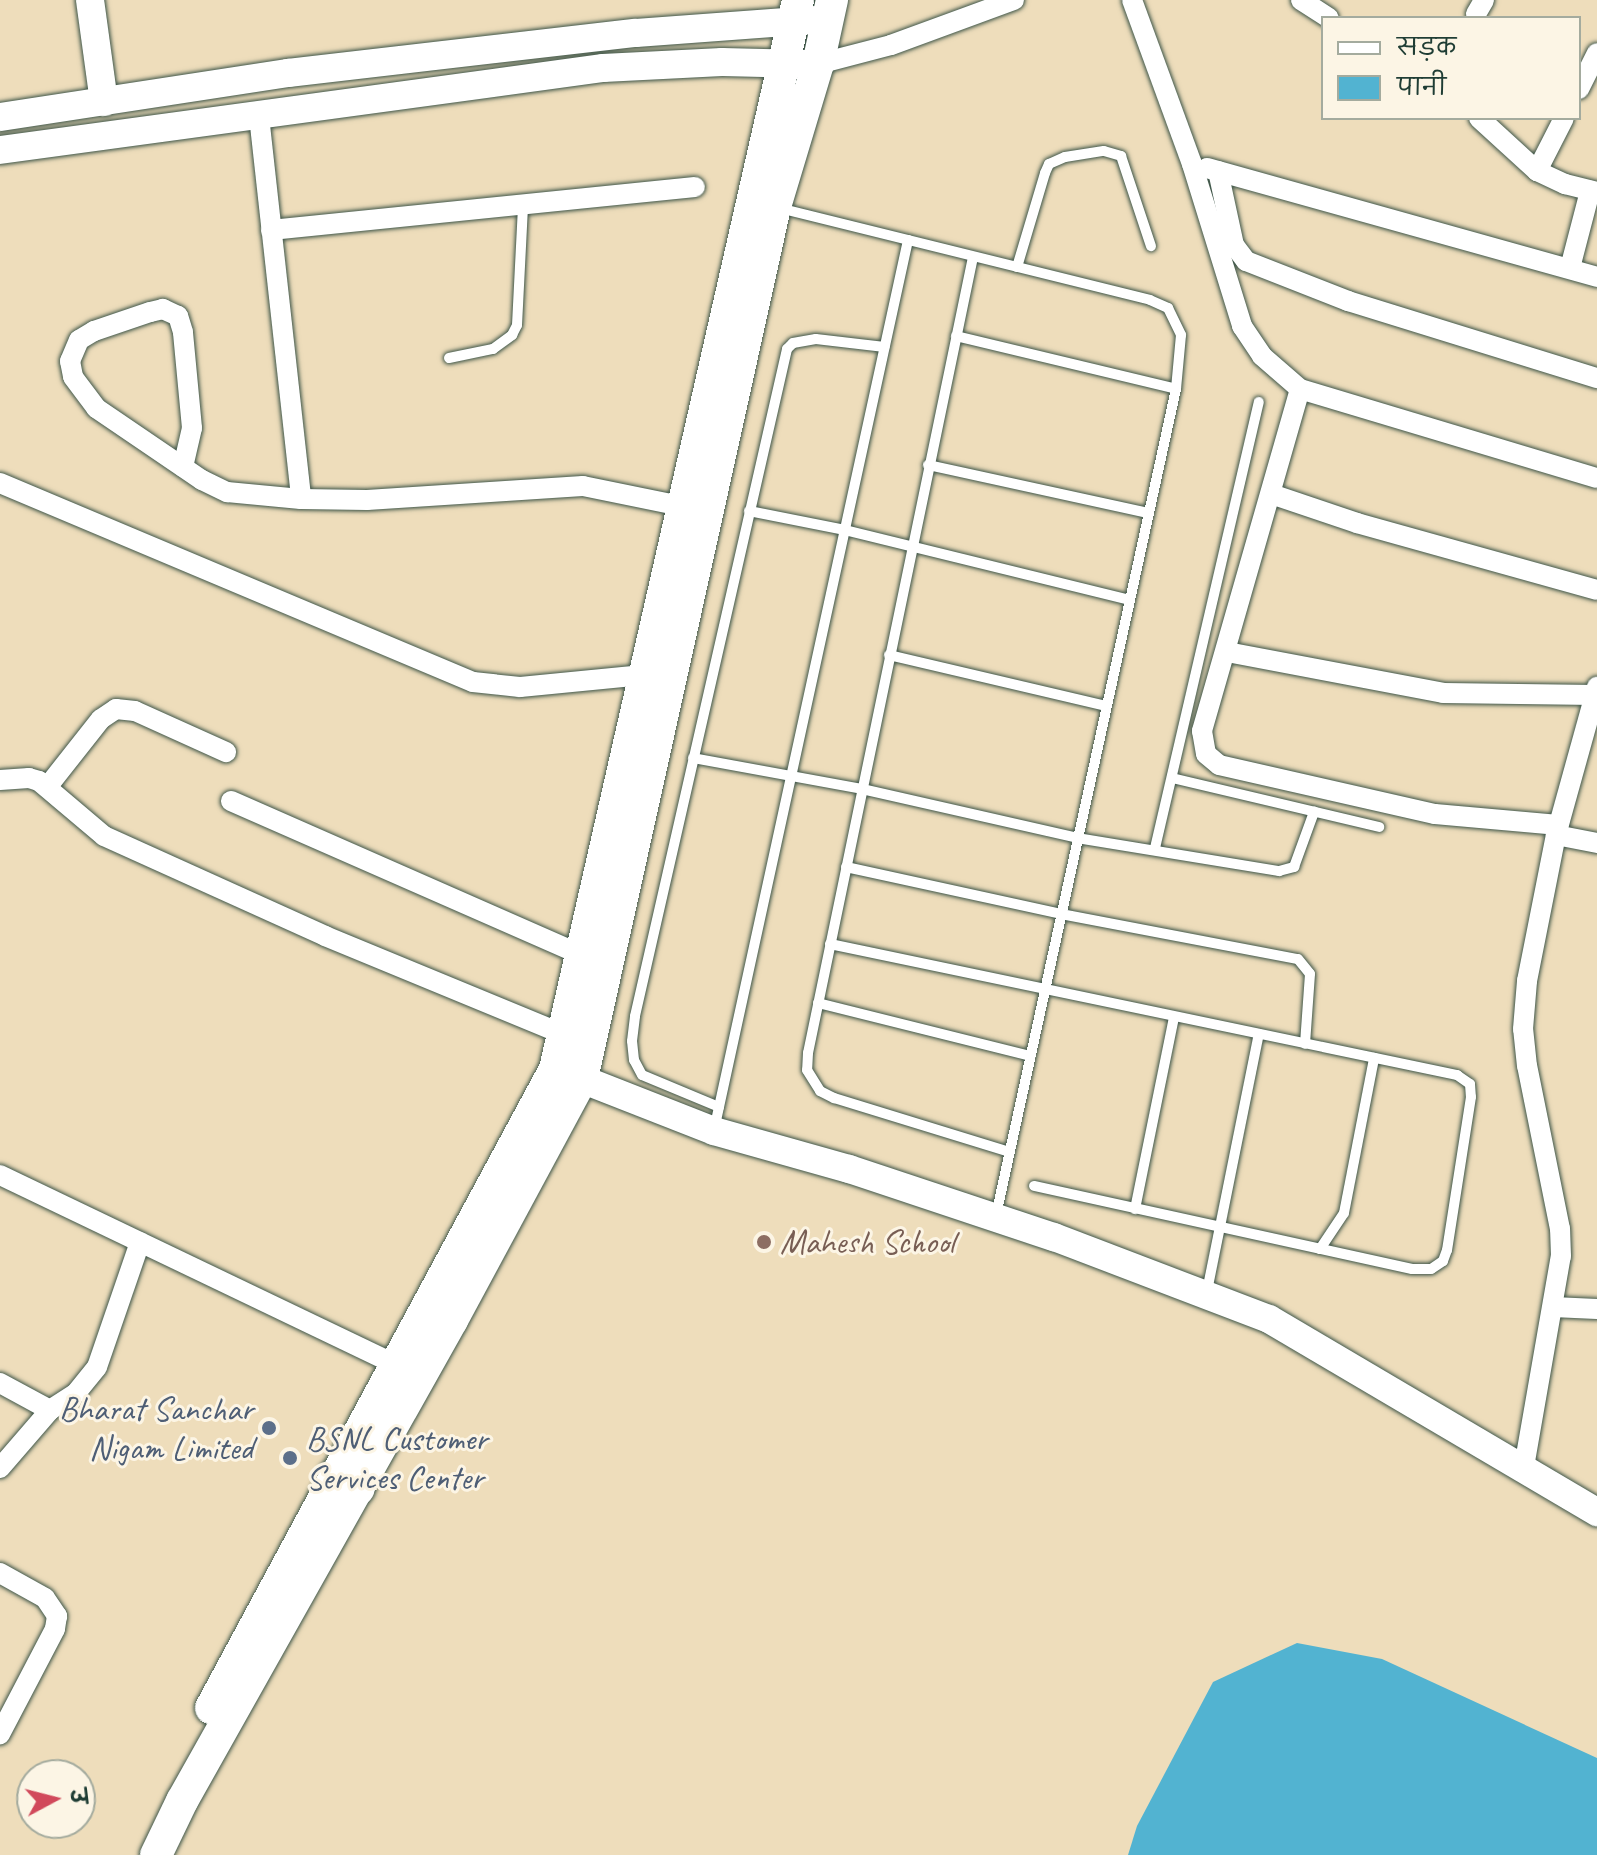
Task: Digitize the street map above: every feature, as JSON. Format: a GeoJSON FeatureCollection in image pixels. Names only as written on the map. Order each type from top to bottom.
{"type":"FeatureCollection","features":[{"type":"Feature","properties":{"kind":"main road"},"geometry":{"type":"LineString","coordinates":[[156,1855],[346,1482],[568,1074],[762,204],[782,65],[796,10]]}},
{"type":"Feature","properties":{"kind":"main road"},"geometry":{"type":"LineString","coordinates":[[131,1855],[346,1482],[396,1365],[568,1074],[563,1034],[681,506],[762,204],[818,64],[830,10]]}},
{"type":"Feature","properties":{"kind":"street"},"geometry":{"type":"LineString","coordinates":[[90,0],[104,102]]}},
{"type":"Feature","properties":{"kind":"street"},"geometry":{"type":"LineString","coordinates":[[0,150],[647,64],[818,64],[891,45],[1014,0]]}},
{"type":"Feature","properties":{"kind":"street"},"geometry":{"type":"LineString","coordinates":[[1132,0],[1192,164],[1242,326],[1262,356],[1300,389],[1597,478]]}},
{"type":"Feature","properties":{"kind":"street"},"geometry":{"type":"LineString","coordinates":[[1301,0],[1326,16]]}},
{"type":"Feature","properties":{"kind":"street"},"geometry":{"type":"LineString","coordinates":[[0,117],[288,73],[796,10],[830,10]]}},
{"type":"Feature","properties":{"kind":"street"},"geometry":{"type":"LineString","coordinates":[[1581,85],[1597,53]]}},
{"type":"Feature","properties":{"kind":"street"},"geometry":{"type":"LineString","coordinates":[[259,116],[301,499]]}},
{"type":"Feature","properties":{"kind":"street"},"geometry":{"type":"LineString","coordinates":[[1481,120],[1537,171],[1594,192],[1570,268]]}},
{"type":"Feature","properties":{"kind":"street"},"geometry":{"type":"LineString","coordinates":[[1537,171],[1563,120]]}},
{"type":"Feature","properties":{"kind":"street"},"geometry":{"type":"LineString","coordinates":[[1192,164],[1597,277]]}},
{"type":"Feature","properties":{"kind":"street"},"geometry":{"type":"LineString","coordinates":[[1218,171],[1234,245],[1246,261],[1348,301],[1597,378]]}},
{"type":"Feature","properties":{"kind":"street"},"geometry":{"type":"LineString","coordinates":[[271,230],[523,207],[695,187]]}},
{"type":"Feature","properties":{"kind":"street"},"geometry":{"type":"LineString","coordinates":[[183,467],[191,416],[183,332],[178,316],[163,309],[150,312],[94,331],[79,340],[70,361],[73,377],[81,392],[96,408],[183,467],[216,488],[240,496],[367,500],[583,486],[681,506]]}},
{"type":"Feature","properties":{"kind":"street"},"geometry":{"type":"LineString","coordinates":[[1300,389],[1201,741],[1206,754],[1219,765],[1435,814],[1557,830],[1597,843]]}},
{"type":"Feature","properties":{"kind":"street"},"geometry":{"type":"LineString","coordinates":[[0,483],[473,682],[520,687],[643,675]]}},
{"type":"Feature","properties":{"kind":"street"},"geometry":{"type":"LineString","coordinates":[[1271,494],[1399,535],[1597,590]]}},
{"type":"Feature","properties":{"kind":"street"},"geometry":{"type":"LineString","coordinates":[[1227,652],[1443,693],[1596,691],[1557,830],[1527,981],[1523,1029],[1527,1066],[1560,1229],[1561,1256],[1524,1467]]}},
{"type":"Feature","properties":{"kind":"street"},"geometry":{"type":"LineString","coordinates":[[48,786],[101,719],[116,709],[135,711],[226,752]]}},
{"type":"Feature","properties":{"kind":"street"},"geometry":{"type":"LineString","coordinates":[[0,780],[29,778],[48,786],[74,813],[104,836],[325,936],[563,1034]]}},
{"type":"Feature","properties":{"kind":"street"},"geometry":{"type":"LineString","coordinates":[[231,801],[581,955]]}},
{"type":"Feature","properties":{"kind":"street"},"geometry":{"type":"LineString","coordinates":[[568,1074],[716,1119],[1269,1319],[1597,1512]]}},
{"type":"Feature","properties":{"kind":"street"},"geometry":{"type":"LineString","coordinates":[[0,1175],[396,1365]]}},
{"type":"Feature","properties":{"kind":"street"},"geometry":{"type":"LineString","coordinates":[[0,1468],[50,1410],[76,1393],[97,1367],[140,1242]]}},
{"type":"Feature","properties":{"kind":"street"},"geometry":{"type":"LineString","coordinates":[[1553,1307],[1597,1309]]}},
{"type":"Feature","properties":{"kind":"street"},"geometry":{"type":"LineString","coordinates":[[0,1383],[50,1410]]}},
{"type":"Feature","properties":{"kind":"street"},"geometry":{"type":"LineString","coordinates":[[0,1573],[45,1598],[57,1616],[55,1629],[6,1708],[0,1734]]}},
{"type":"Feature","properties":{"kind":"lane"},"geometry":{"type":"LineString","coordinates":[[1017,267],[1045,173],[1049,164],[1065,157],[1104,151],[1121,156],[1151,246]]}},
{"type":"Feature","properties":{"kind":"lane"},"geometry":{"type":"LineString","coordinates":[[762,204],[1150,300],[1168,308],[1181,335],[1176,389],[995,1218]]}},
{"type":"Feature","properties":{"kind":"lane"},"geometry":{"type":"LineString","coordinates":[[449,358],[493,349],[512,335],[517,325],[523,207]]}},
{"type":"Feature","properties":{"kind":"lane"},"geometry":{"type":"LineString","coordinates":[[885,347],[816,339],[793,343],[787,349],[693,758],[632,1041],[634,1060],[642,1075],[716,1119],[789,777],[845,530],[885,347],[908,240]]}},
{"type":"Feature","properties":{"kind":"lane"},"geometry":{"type":"LineString","coordinates":[[973,257],[889,655],[807,1070],[820,1091],[1009,1152]]}},
{"type":"Feature","properties":{"kind":"lane"},"geometry":{"type":"LineString","coordinates":[[956,336],[1176,389]]}},
{"type":"Feature","properties":{"kind":"lane"},"geometry":{"type":"LineString","coordinates":[[1155,848],[1259,402]]}},
{"type":"Feature","properties":{"kind":"lane"},"geometry":{"type":"LineString","coordinates":[[928,465],[1148,513]]}},
{"type":"Feature","properties":{"kind":"lane"},"geometry":{"type":"LineString","coordinates":[[749,511],[845,530],[1129,600]]}},
{"type":"Feature","properties":{"kind":"lane"},"geometry":{"type":"LineString","coordinates":[[889,655],[1106,706]]}},
{"type":"Feature","properties":{"kind":"lane"},"geometry":{"type":"LineString","coordinates":[[693,758],[862,789],[1077,838],[1288,870],[1298,861],[1314,812]]}},
{"type":"Feature","properties":{"kind":"lane"},"geometry":{"type":"LineString","coordinates":[[1172,778],[1379,827]]}},
{"type":"Feature","properties":{"kind":"lane"},"geometry":{"type":"LineString","coordinates":[[846,867],[1061,914],[1298,959],[1310,974],[1305,1044]]}},
{"type":"Feature","properties":{"kind":"lane"},"geometry":{"type":"LineString","coordinates":[[830,944],[1457,1075],[1470,1084],[1471,1097],[1447,1250],[1438,1266],[1422,1270],[1034,1186]]}},
{"type":"Feature","properties":{"kind":"lane"},"geometry":{"type":"LineString","coordinates":[[818,1003],[1030,1056]]}},
{"type":"Feature","properties":{"kind":"lane"},"geometry":{"type":"LineString","coordinates":[[1135,1209],[1174,1017]]}},
{"type":"Feature","properties":{"kind":"lane"},"geometry":{"type":"LineString","coordinates":[[1206,1295],[1259,1034]]}},
{"type":"Feature","properties":{"kind":"lane"},"geometry":{"type":"LineString","coordinates":[[1320,1249],[1344,1213],[1374,1058]]}},
{"type":"Feature","properties":{"kind":"water"},"geometry":{"type":"Polygon","coordinates":[[[1297,1643],[1382,1659],[1597,1758],[1597,1855],[1128,1855],[1137,1826],[1213,1682],[1297,1643]]]}},
{"type":"Feature","properties":{"kind":"place","name":"Mahesh School"},"geometry":{"type":"Point","coordinates":[764,1242]}},
{"type":"Feature","properties":{"kind":"place","name":"Bharat Sanchar Nigam Limited"},"geometry":{"type":"Point","coordinates":[269,1428]}},
{"type":"Feature","properties":{"kind":"place","name":"BSNL Customer Services Center"},"geometry":{"type":"Point","coordinates":[290,1458]}}]}
